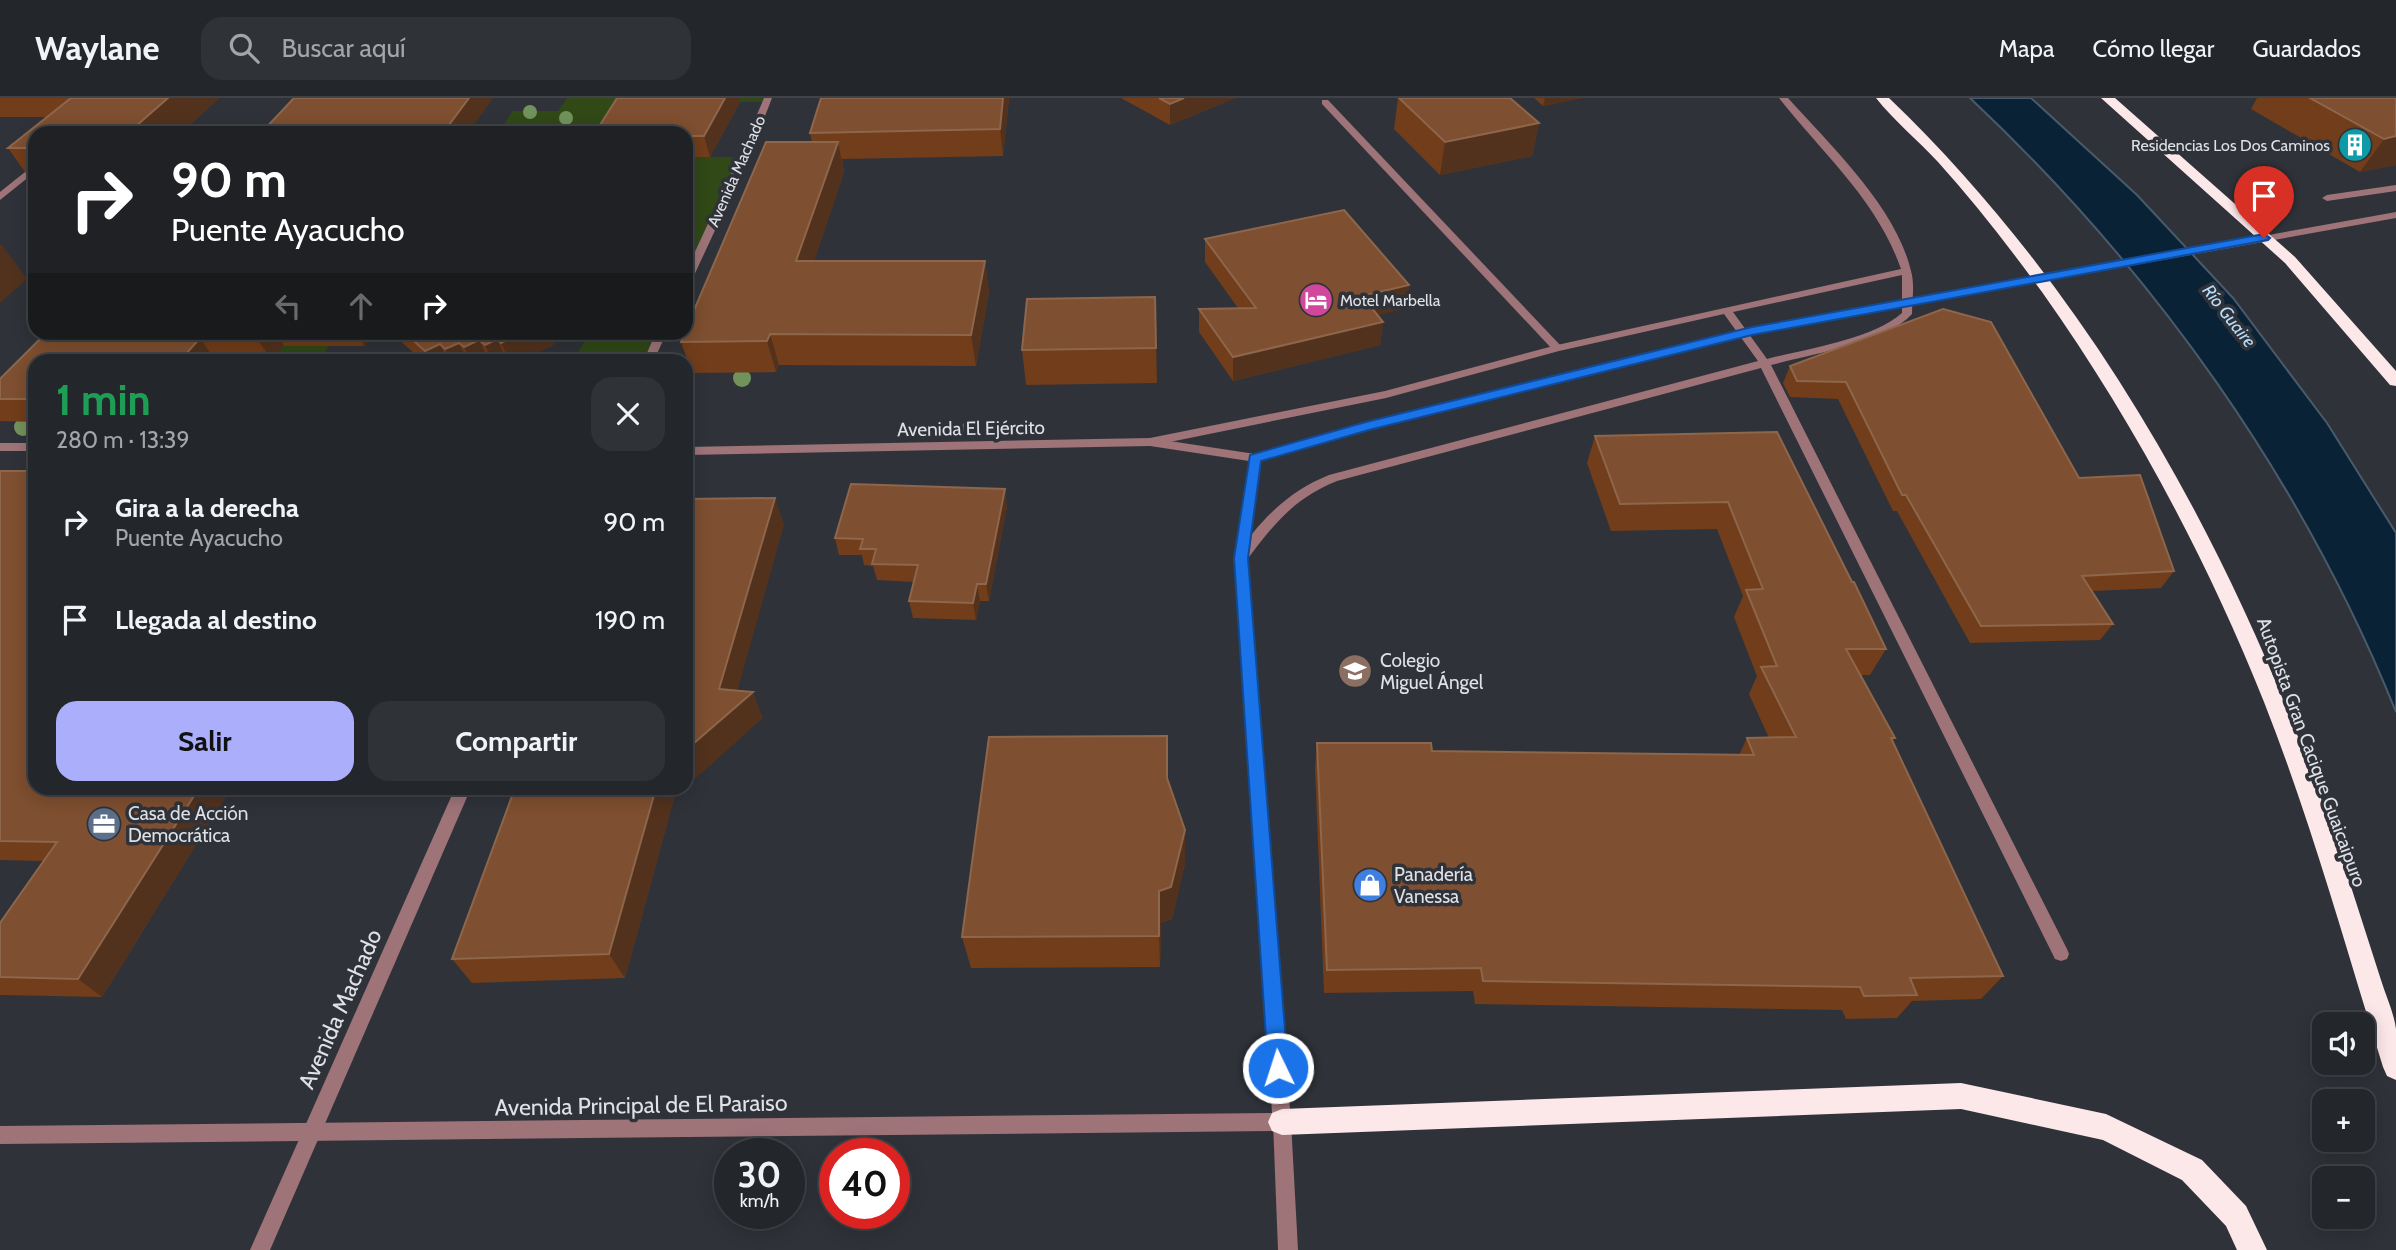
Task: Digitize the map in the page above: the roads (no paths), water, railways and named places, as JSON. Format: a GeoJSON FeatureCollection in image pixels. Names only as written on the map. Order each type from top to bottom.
{"type":"FeatureCollection","features":[{"type":"Feature","properties":{"kind":"highway","name":"Autopista Gran Cacique Guaicaipuro"},"geometry":{"type":"LineString","coordinates":[[1882,98],[1927,140],[1978,196],[2042,282],[2144,435],[2211,556],[2256,657],[2301,778],[2396,1067]]}},
{"type":"Feature","properties":{"kind":"highway"},"geometry":{"type":"LineString","coordinates":[[2107,98],[2290,260],[2396,381]]}},
{"type":"Feature","properties":{"kind":"highway"},"geometry":{"type":"LineString","coordinates":[[1282,1122],[1961,1096],[2106,1127],[2192,1170],[2236,1216],[2252,1250]]}},
{"type":"Feature","properties":{"kind":"street","name":"Avenida Machado"},"geometry":{"type":"LineString","coordinates":[[693,267],[768,98]]}},
{"type":"Feature","properties":{"kind":"street"},"geometry":{"type":"LineString","coordinates":[[1241,558],[1285,502],[1306,487],[1878,332],[1896,324],[1907,314],[1906,271],[1887,226],[1835,158],[1783,98]]}},
{"type":"Feature","properties":{"kind":"street"},"geometry":{"type":"LineString","coordinates":[[1325,102],[1557,348]]}},
{"type":"Feature","properties":{"kind":"street"},"geometry":{"type":"LineString","coordinates":[[0,197],[28,173]]}},
{"type":"Feature","properties":{"kind":"street"},"geometry":{"type":"LineString","coordinates":[[2327,198],[2396,188]]}},
{"type":"Feature","properties":{"kind":"street"},"geometry":{"type":"LineString","coordinates":[[1288,1250],[1282,1122],[1241,558],[1255,458],[1366,427],[1752,331],[2396,215]]}},
{"type":"Feature","properties":{"kind":"street"},"geometry":{"type":"LineString","coordinates":[[1150,442],[1386,394],[1557,348],[1906,271]]}},
{"type":"Feature","properties":{"kind":"street"},"geometry":{"type":"LineString","coordinates":[[1727,311],[1765,362],[2061,954]]}},
{"type":"Feature","properties":{"kind":"street","name":"Avenida El Ejército"},"geometry":{"type":"LineString","coordinates":[[693,451],[1150,442],[1255,458]]}},
{"type":"Feature","properties":{"kind":"street"},"geometry":{"type":"LineString","coordinates":[[0,447],[28,447]]}},
{"type":"Feature","properties":{"kind":"street","name":"Avenida Machado"},"geometry":{"type":"LineString","coordinates":[[260,1250],[460,795]]}},
{"type":"Feature","properties":{"kind":"street","name":"Avenida Principal de El Paraiso"},"geometry":{"type":"LineString","coordinates":[[0,1135],[1282,1122]]}},
{"type":"Feature","properties":{"kind":"water","name":"Río Guaire"},"geometry":{"type":"Polygon","coordinates":[[[1970,98],[2031,98],[2137,195],[2233,298],[2327,423],[2396,533],[2396,712],[2358,626],[2316,542],[2268,461],[2216,382],[2160,306],[2101,234],[2037,164],[1970,98]]]}},
{"type":"Feature","properties":{"kind":"place","name":"Residencias Los Dos Caminos"},"geometry":{"type":"Point","coordinates":[2355,145]}},
{"type":"Feature","properties":{"kind":"place","name":"Motel Marbella"},"geometry":{"type":"Point","coordinates":[1316,300]}},
{"type":"Feature","properties":{"kind":"place","name":"Colegio Miguel Ángel"},"geometry":{"type":"Point","coordinates":[1355,671]}},
{"type":"Feature","properties":{"kind":"place","name":"Casa de Acción Democrática"},"geometry":{"type":"Point","coordinates":[104,824]}},
{"type":"Feature","properties":{"kind":"place","name":"Panadería Vanessa"},"geometry":{"type":"Point","coordinates":[1370,885]}}]}
